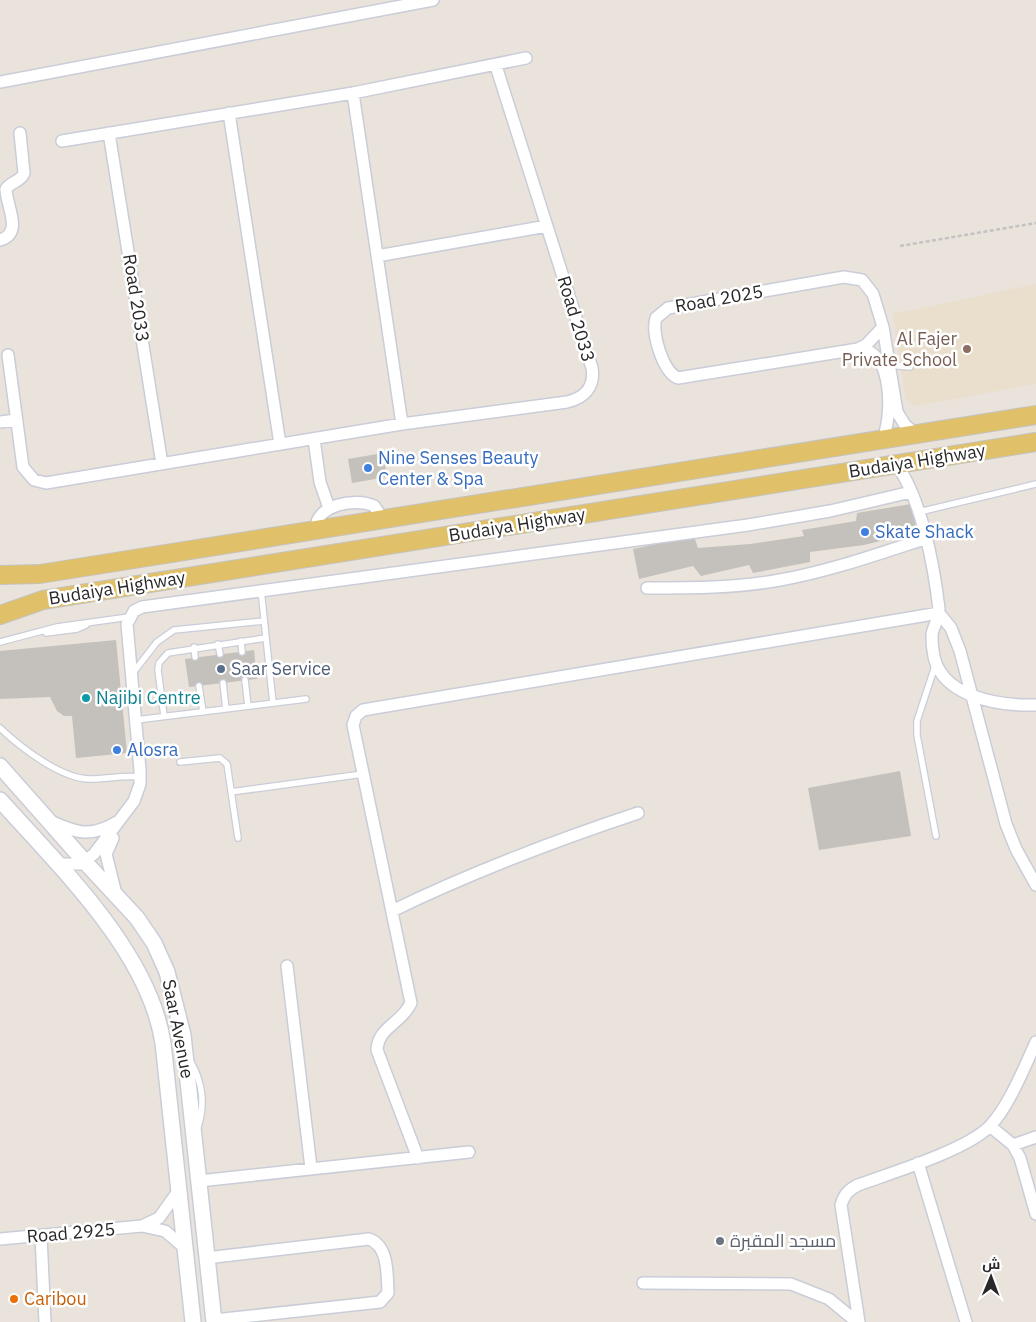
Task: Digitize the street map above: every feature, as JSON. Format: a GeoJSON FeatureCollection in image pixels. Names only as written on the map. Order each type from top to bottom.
{"type":"FeatureCollection","features":[{"type":"Feature","properties":{"kind":"main road","name":"Budaiya Highway"},"geometry":{"type":"LineString","coordinates":[[0,575],[40,574],[1036,415]]}},
{"type":"Feature","properties":{"kind":"main road","name":"Budaiya Highway"},"geometry":{"type":"LineString","coordinates":[[0,615],[43,600],[1036,442]]}},
{"type":"Feature","properties":{"kind":"street"},"geometry":{"type":"LineString","coordinates":[[0,82],[434,0]]}},
{"type":"Feature","properties":{"kind":"street"},"geometry":{"type":"LineString","coordinates":[[62,141],[352,93],[496,66],[526,58]]}},
{"type":"Feature","properties":{"kind":"street","name":"Road 2033"},"geometry":{"type":"LineString","coordinates":[[8,355],[23,466],[29,476],[40,482],[162,464],[402,424],[567,402],[582,397],[592,384],[592,368],[496,66]]}},
{"type":"Feature","properties":{"kind":"street"},"geometry":{"type":"LineString","coordinates":[[352,93],[402,424]]}},
{"type":"Feature","properties":{"kind":"street"},"geometry":{"type":"LineString","coordinates":[[229,113],[280,444]]}},
{"type":"Feature","properties":{"kind":"street","name":"Road 2033"},"geometry":{"type":"LineString","coordinates":[[109,133],[162,464]]}},
{"type":"Feature","properties":{"kind":"street"},"geometry":{"type":"LineString","coordinates":[[0,240],[9,235],[13,228],[6,190],[9,185],[20,179],[24,173],[20,134]]}},
{"type":"Feature","properties":{"kind":"street"},"geometry":{"type":"LineString","coordinates":[[377,256],[547,226]]}},
{"type":"Feature","properties":{"kind":"street","name":"Road 2025"},"geometry":{"type":"LineString","coordinates":[[858,349],[683,379],[673,376],[666,369],[655,334],[654,323],[659,314],[668,308],[850,276],[862,280],[870,288],[882,327],[897,412],[905,425],[917,435]]}},
{"type":"Feature","properties":{"kind":"street"},"geometry":{"type":"LineString","coordinates":[[858,349],[866,345],[882,327]]}},
{"type":"Feature","properties":{"kind":"street"},"geometry":{"type":"LineString","coordinates":[[858,349],[874,353],[883,366],[890,413],[888,427],[882,441]]}},
{"type":"Feature","properties":{"kind":"street"},"geometry":{"type":"LineString","coordinates":[[0,422],[16,420]]}},
{"type":"Feature","properties":{"kind":"street"},"geometry":{"type":"LineString","coordinates":[[314,439],[320,482],[329,508]]}},
{"type":"Feature","properties":{"kind":"street"},"geometry":{"type":"LineString","coordinates":[[897,465],[912,492],[926,538],[939,613],[956,638],[1010,837],[1036,885]]}},
{"type":"Feature","properties":{"kind":"street"},"geometry":{"type":"LineString","coordinates":[[116,894],[106,854],[123,819],[134,802],[140,778],[127,632],[130,617],[142,607],[748,526],[830,511],[912,492]]}},
{"type":"Feature","properties":{"kind":"street"},"geometry":{"type":"LineString","coordinates":[[316,530],[318,516],[329,508],[364,502],[374,506],[383,520]]}},
{"type":"Feature","properties":{"kind":"street"},"geometry":{"type":"LineString","coordinates":[[647,588],[727,586],[780,580],[823,570],[926,538]]}},
{"type":"Feature","properties":{"kind":"street"},"geometry":{"type":"LineString","coordinates":[[939,613],[932,635],[935,666],[945,679],[970,695],[996,703],[1036,705]]}},
{"type":"Feature","properties":{"kind":"street"},"geometry":{"type":"LineString","coordinates":[[418,1158],[377,1050],[377,1041],[382,1032],[406,1013],[410,1003],[363,774],[354,725],[356,716],[363,710],[939,613]]}},
{"type":"Feature","properties":{"kind":"street","name":"Saar Avenue"},"geometry":{"type":"LineString","coordinates":[[0,766],[145,928],[161,957],[177,1005],[185,1052],[214,1321]]}},
{"type":"Feature","properties":{"kind":"street","name":"Saar Avenue"},"geometry":{"type":"LineString","coordinates":[[0,800],[59,864],[91,903],[126,951],[155,1007],[163,1043],[193,1322]]}},
{"type":"Feature","properties":{"kind":"street"},"geometry":{"type":"LineString","coordinates":[[392,910],[452,882],[513,857],[638,813]]}},
{"type":"Feature","properties":{"kind":"street"},"geometry":{"type":"LineString","coordinates":[[48,820],[71,830],[88,833],[105,829],[123,819]]}},
{"type":"Feature","properties":{"kind":"street"},"geometry":{"type":"LineString","coordinates":[[59,864],[85,862],[123,819]]}},
{"type":"Feature","properties":{"kind":"street"},"geometry":{"type":"LineString","coordinates":[[287,966],[311,1168]]}},
{"type":"Feature","properties":{"kind":"street"},"geometry":{"type":"LineString","coordinates":[[858,1322],[841,1206],[844,1196],[850,1189],[858,1185],[918,1164],[966,1143],[990,1126],[999,1115],[1036,1042]]}},
{"type":"Feature","properties":{"kind":"street"},"geometry":{"type":"LineString","coordinates":[[990,1126],[1013,1145],[1020,1158],[1036,1214]]}},
{"type":"Feature","properties":{"kind":"street"},"geometry":{"type":"LineString","coordinates":[[1013,1145],[1036,1138]]}},
{"type":"Feature","properties":{"kind":"street"},"geometry":{"type":"LineString","coordinates":[[199,1181],[469,1152]]}},
{"type":"Feature","properties":{"kind":"street"},"geometry":{"type":"LineString","coordinates":[[918,1164],[966,1322]]}},
{"type":"Feature","properties":{"kind":"street","name":"Road 2925"},"geometry":{"type":"LineString","coordinates":[[0,1239],[142,1226],[153,1222],[164,1212],[179,1190]]}},
{"type":"Feature","properties":{"kind":"street","name":"Road 2925"},"geometry":{"type":"LineString","coordinates":[[142,1226],[165,1231],[185,1248]]}},
{"type":"Feature","properties":{"kind":"street"},"geometry":{"type":"LineString","coordinates":[[41,1236],[45,1322]]}},
{"type":"Feature","properties":{"kind":"street"},"geometry":{"type":"LineString","coordinates":[[206,1258],[369,1239],[377,1242],[382,1248],[384,1255],[388,1293],[380,1302],[214,1321]]}},
{"type":"Feature","properties":{"kind":"street"},"geometry":{"type":"LineString","coordinates":[[643,1282],[791,1284],[829,1299],[858,1322]]}},
{"type":"Feature","properties":{"kind":"lane"},"geometry":{"type":"LineString","coordinates":[[889,365],[910,367]]}},
{"type":"Feature","properties":{"kind":"lane"},"geometry":{"type":"LineString","coordinates":[[918,512],[1036,484]]}},
{"type":"Feature","properties":{"kind":"lane"},"geometry":{"type":"LineString","coordinates":[[261,590],[273,703]]}},
{"type":"Feature","properties":{"kind":"lane"},"geometry":{"type":"LineString","coordinates":[[0,642],[21,635],[130,617]]}},
{"type":"Feature","properties":{"kind":"lane"},"geometry":{"type":"LineString","coordinates":[[131,676],[157,642],[174,630],[264,621]]}},
{"type":"Feature","properties":{"kind":"lane"},"geometry":{"type":"LineString","coordinates":[[164,716],[158,670],[159,663],[168,653],[194,647],[266,638]]}},
{"type":"Feature","properties":{"kind":"lane"},"geometry":{"type":"LineString","coordinates":[[241,641],[242,652]]}},
{"type":"Feature","properties":{"kind":"lane"},"geometry":{"type":"LineString","coordinates":[[218,644],[220,654]]}},
{"type":"Feature","properties":{"kind":"lane"},"geometry":{"type":"LineString","coordinates":[[194,647],[195,657]]}},
{"type":"Feature","properties":{"kind":"lane"},"geometry":{"type":"LineString","coordinates":[[935,666],[917,721],[917,735],[936,836]]}},
{"type":"Feature","properties":{"kind":"lane"},"geometry":{"type":"LineString","coordinates":[[245,680],[248,706]]}},
{"type":"Feature","properties":{"kind":"lane"},"geometry":{"type":"LineString","coordinates":[[223,683],[226,709]]}},
{"type":"Feature","properties":{"kind":"lane"},"geometry":{"type":"LineString","coordinates":[[199,686],[202,712]]}},
{"type":"Feature","properties":{"kind":"lane"},"geometry":{"type":"LineString","coordinates":[[136,720],[306,699]]}},
{"type":"Feature","properties":{"kind":"lane"},"geometry":{"type":"LineString","coordinates":[[0,728],[36,757],[73,775],[89,779],[123,776],[140,778]]}},
{"type":"Feature","properties":{"kind":"lane"},"geometry":{"type":"LineString","coordinates":[[180,762],[220,758],[224,760],[227,764],[238,838]]}},
{"type":"Feature","properties":{"kind":"lane"},"geometry":{"type":"LineString","coordinates":[[231,792],[363,774]]}},
{"type":"Feature","properties":{"kind":"path"},"geometry":{"type":"LineString","coordinates":[[900,246],[1036,223]]}},
{"type":"Feature","properties":{"kind":"shaded area","name":"Al Fajer Private School"},"geometry":{"type":"Polygon","coordinates":[[[1036,284],[1036,384],[916,406],[906,399],[893,314],[1036,284]]]}},
{"type":"Feature","properties":{"kind":"building","name":"Nine Senses Beauty Center & Spa"},"geometry":{"type":"Polygon","coordinates":[[[383,453],[387,477],[352,483],[348,459],[383,453]]]}},
{"type":"Feature","properties":{"kind":"building"},"geometry":{"type":"Polygon","coordinates":[[[911,504],[917,532],[864,545],[810,552],[810,562],[753,573],[749,565],[701,576],[693,566],[639,579],[633,549],[694,536],[698,548],[750,544],[804,536],[802,530],[856,521],[857,513],[911,504]]]}},
{"type":"Feature","properties":{"kind":"building","name":"Najibi Centre"},"geometry":{"type":"Polygon","coordinates":[[[116,640],[127,753],[76,758],[72,716],[64,716],[57,711],[50,697],[0,699],[0,651],[116,640]]]}},
{"type":"Feature","properties":{"kind":"building","name":"Saar Service"},"geometry":{"type":"Polygon","coordinates":[[[254,650],[257,679],[189,687],[185,659],[254,650]]]}},
{"type":"Feature","properties":{"kind":"building"},"geometry":{"type":"Polygon","coordinates":[[[900,771],[911,836],[819,850],[808,788],[900,771]]]}},
{"type":"Feature","properties":{"kind":"place","name":"Al Fajer Private School"},"geometry":{"type":"Point","coordinates":[967,349]}},
{"type":"Feature","properties":{"kind":"place","name":"Nine Senses Beauty Center & Spa"},"geometry":{"type":"Point","coordinates":[368,468]}},
{"type":"Feature","properties":{"kind":"place","name":"Skate Shack"},"geometry":{"type":"Point","coordinates":[865,532]}},
{"type":"Feature","properties":{"kind":"place","name":"Saar Service"},"geometry":{"type":"Point","coordinates":[221,669]}},
{"type":"Feature","properties":{"kind":"place","name":"Najibi Centre"},"geometry":{"type":"Point","coordinates":[86,698]}},
{"type":"Feature","properties":{"kind":"place","name":"Alosra"},"geometry":{"type":"Point","coordinates":[117,750]}},
{"type":"Feature","properties":{"kind":"place","name":"مسجد المقبرة"},"geometry":{"type":"Point","coordinates":[720,1241]}},
{"type":"Feature","properties":{"kind":"place","name":"Caribou"},"geometry":{"type":"Point","coordinates":[14,1299]}}]}
